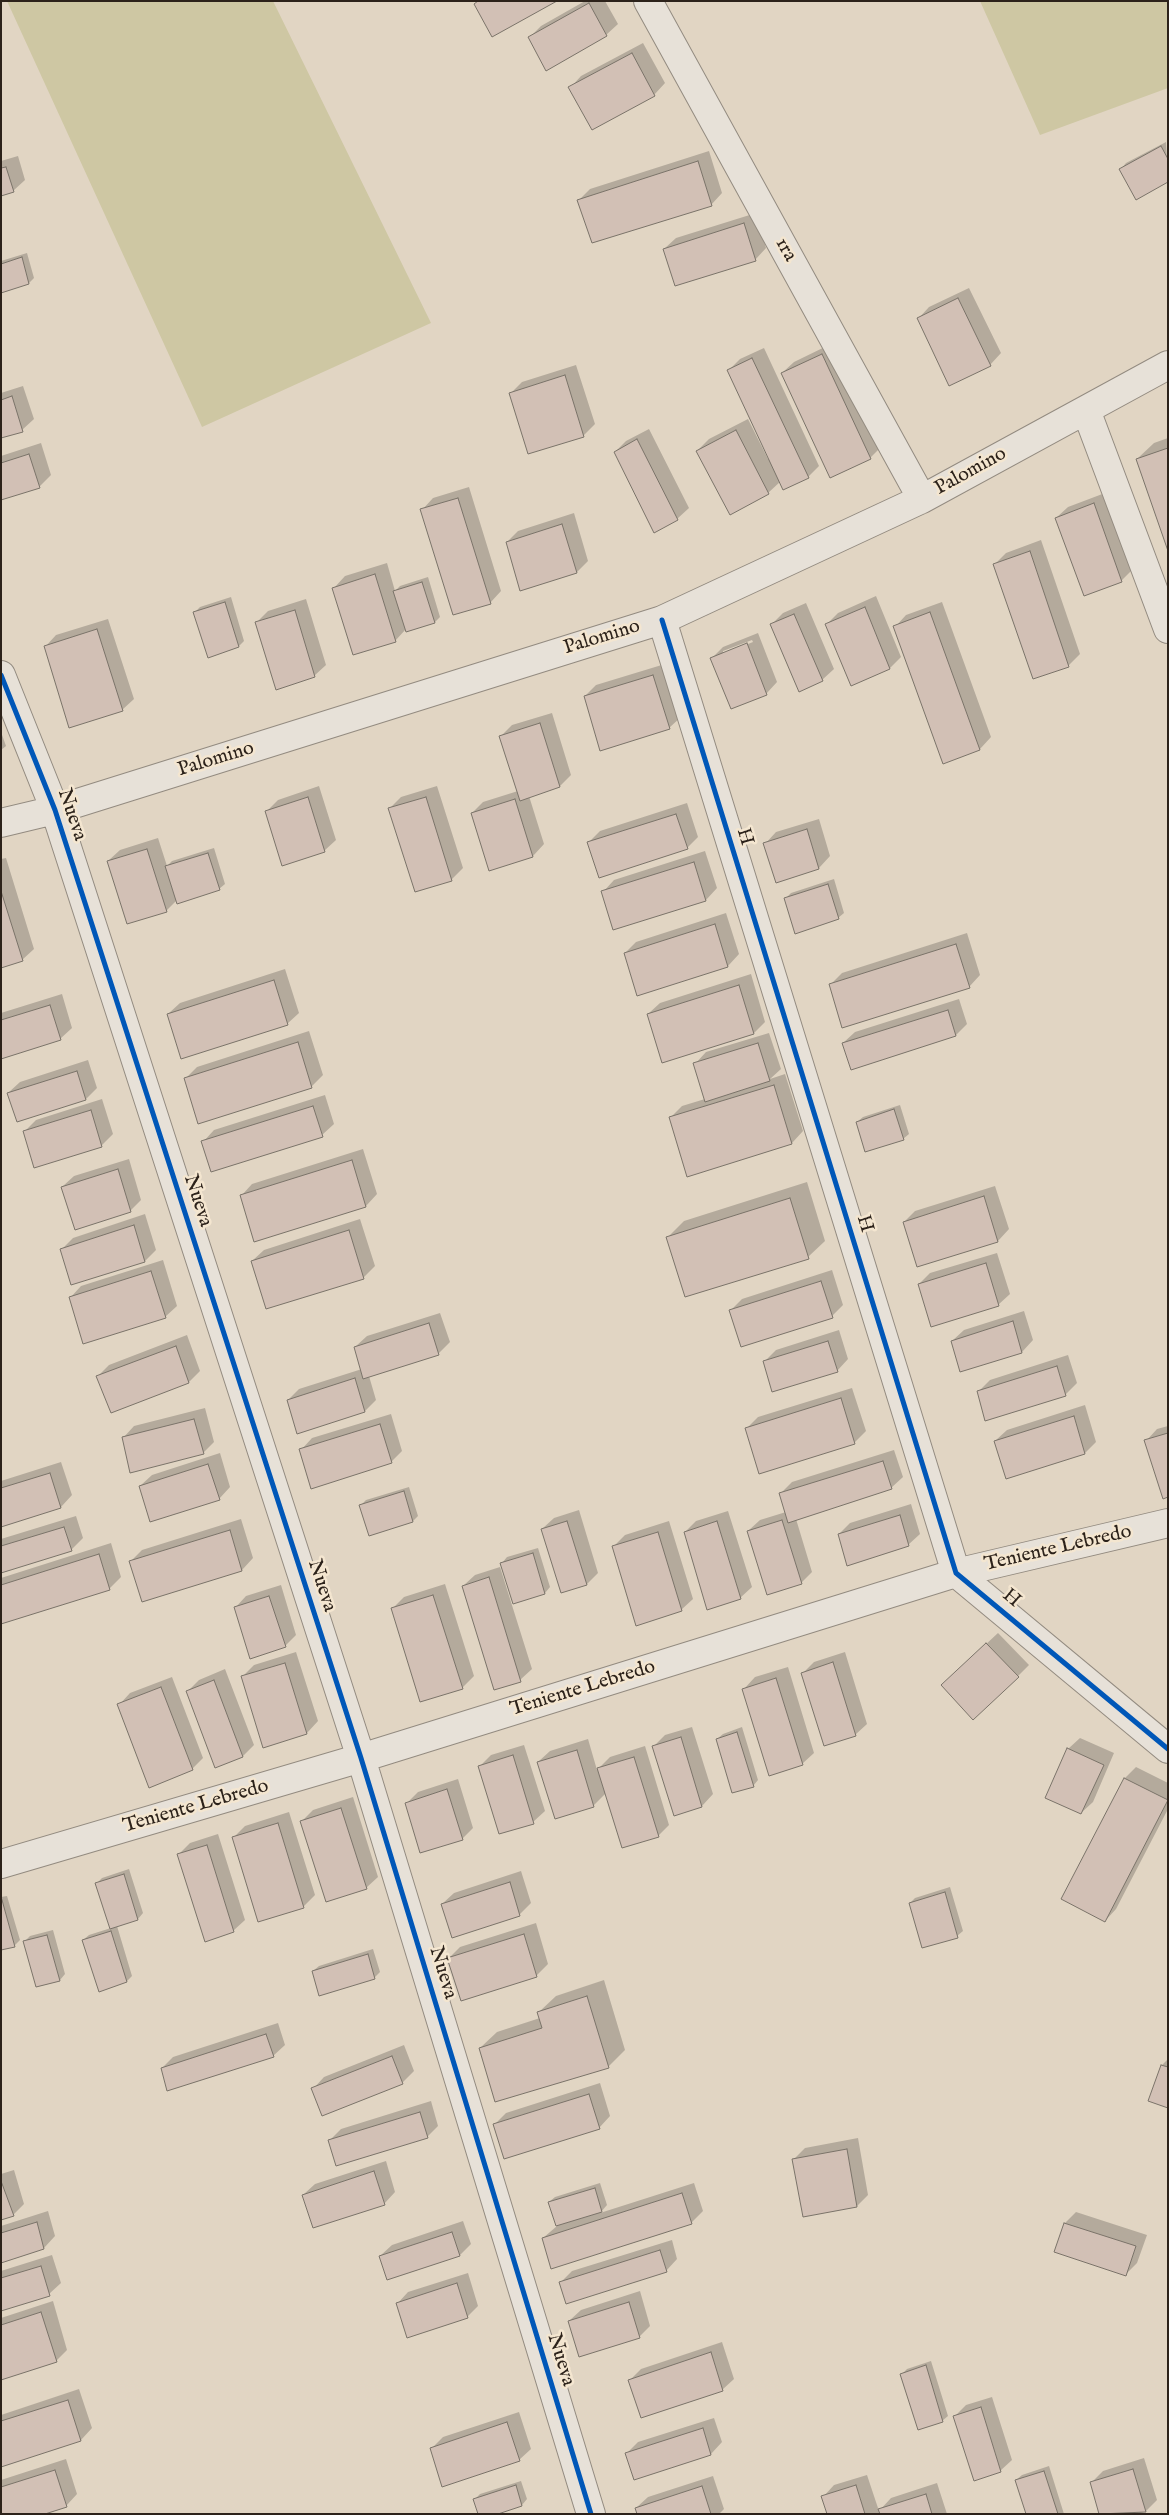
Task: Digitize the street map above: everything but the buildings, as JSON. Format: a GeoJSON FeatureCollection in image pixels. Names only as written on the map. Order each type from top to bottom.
{"type":"FeatureCollection","features":[{"type":"Feature","properties":{"kind":"street","name":"1ra"},"geometry":{"type":"LineString","coordinates":[[648,1],[922,499]]}},
{"type":"Feature","properties":{"kind":"street","name":"Palomino"},"geometry":{"type":"LineString","coordinates":[[1,823],[55,810],[662,620],[922,499],[1168,365]]}},
{"type":"Feature","properties":{"kind":"street"},"geometry":{"type":"LineString","coordinates":[[1086,410],[1168,629]]}},
{"type":"Feature","properties":{"kind":"street","name":"H"},"geometry":{"type":"LineString","coordinates":[[662,620],[956,1572],[1168,1749]]}},
{"type":"Feature","properties":{"kind":"street","name":"Nueva"},"geometry":{"type":"LineString","coordinates":[[1,675],[55,810],[361,1758],[591,2514]]}},
{"type":"Feature","properties":{"kind":"street","name":"Teniente Lebredo"},"geometry":{"type":"LineString","coordinates":[[1,1864],[361,1758],[956,1572],[1168,1523]]}},
{"type":"Feature","properties":{"kind":"shaded area"},"geometry":{"type":"Polygon","coordinates":[[[7,1],[273,1],[431,323],[202,427],[7,1]]]}},
{"type":"Feature","properties":{"kind":"shaded area"},"geometry":{"type":"Polygon","coordinates":[[[980,1],[1168,1],[1168,88],[1040,135],[980,1]]]}},
{"type":"Feature","properties":{"kind":"cycle path"},"geometry":{"type":"LineString","coordinates":[[662,620],[956,1573],[1168,1749]]}},
{"type":"Feature","properties":{"kind":"cycle path"},"geometry":{"type":"LineString","coordinates":[[1,675],[55,810],[361,1758],[591,2514]]}}]}
